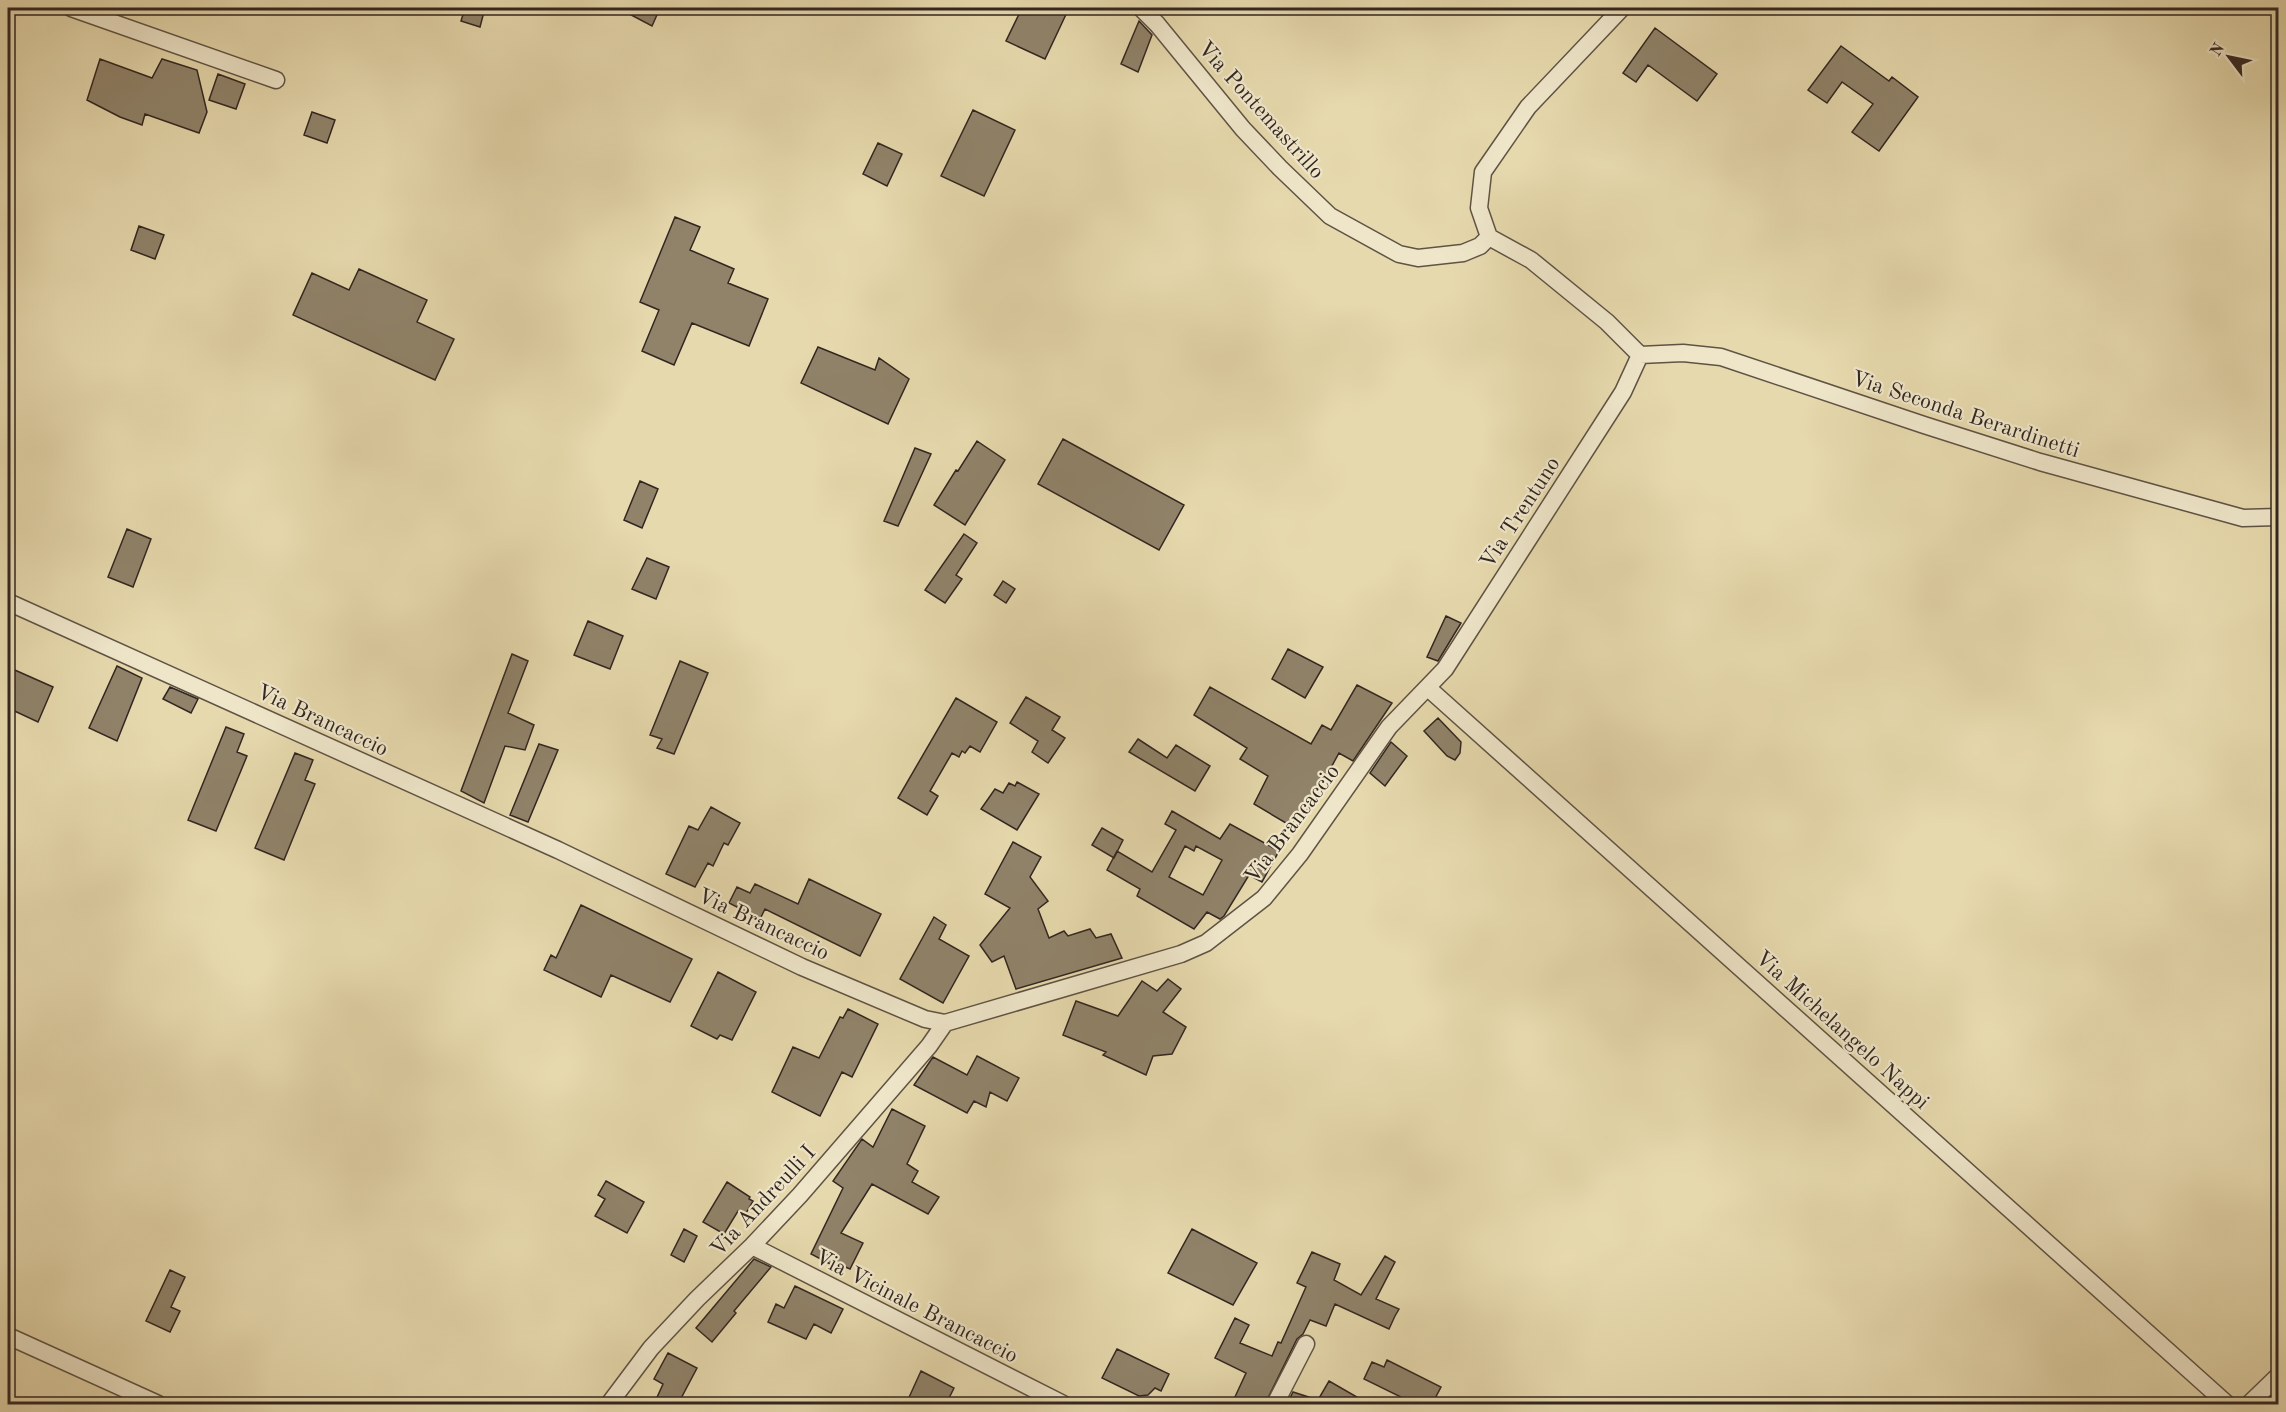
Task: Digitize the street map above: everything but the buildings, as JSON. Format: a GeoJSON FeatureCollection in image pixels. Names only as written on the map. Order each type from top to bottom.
{"type":"FeatureCollection","features":[{"type":"Feature","properties":{"kind":"street"},"geometry":{"type":"LineString","coordinates":[[71,8],[276,80]]}},
{"type":"Feature","properties":{"kind":"street","name":"Via Pontemastrillo"},"geometry":{"type":"LineString","coordinates":[[1141,8],[1157,24],[1243,129],[1330,216],[1399,254],[1418,258],[1463,253],[1480,246],[1489,237]]}},
{"type":"Feature","properties":{"kind":"street"},"geometry":{"type":"LineString","coordinates":[[1622,8],[1528,107],[1483,172],[1479,208],[1489,237],[1531,260],[1607,322],[1640,355]]}},
{"type":"Feature","properties":{"kind":"street","name":"Via Seconda Berardinetti"},"geometry":{"type":"LineString","coordinates":[[1640,355],[1683,353],[1721,357],[2040,462],[2243,518],[2278,517]]}},
{"type":"Feature","properties":{"kind":"street","name":"Via Trentuno"},"geometry":{"type":"LineString","coordinates":[[1428,688],[1457,651],[1623,392],[1640,355]]}},
{"type":"Feature","properties":{"kind":"street","name":"Via Brancaccio"},"geometry":{"type":"LineString","coordinates":[[8,602],[558,850],[802,967],[925,1019],[945,1023],[1180,954],[1206,943],[1264,898],[1300,855],[1389,727],[1428,688]]}},
{"type":"Feature","properties":{"kind":"street","name":"Via Michelangelo Nappi"},"geometry":{"type":"LineString","coordinates":[[1428,688],[2227,1404]]}},
{"type":"Feature","properties":{"kind":"street","name":"Via Andreulli I"},"geometry":{"type":"LineString","coordinates":[[609,1404],[651,1348],[800,1195],[929,1046],[945,1023]]}},
{"type":"Feature","properties":{"kind":"street","name":"Via Vicinale Brancaccio"},"geometry":{"type":"LineString","coordinates":[[752,1246],[1063,1404]]}},
{"type":"Feature","properties":{"kind":"street"},"geometry":{"type":"LineString","coordinates":[[8,1336],[158,1404]]}},
{"type":"Feature","properties":{"kind":"street"},"geometry":{"type":"LineString","coordinates":[[1275,1404],[1306,1344]]}},
{"type":"Feature","properties":{"kind":"street"},"geometry":{"type":"LineString","coordinates":[[2248,1404],[2278,1376]]}}]}
